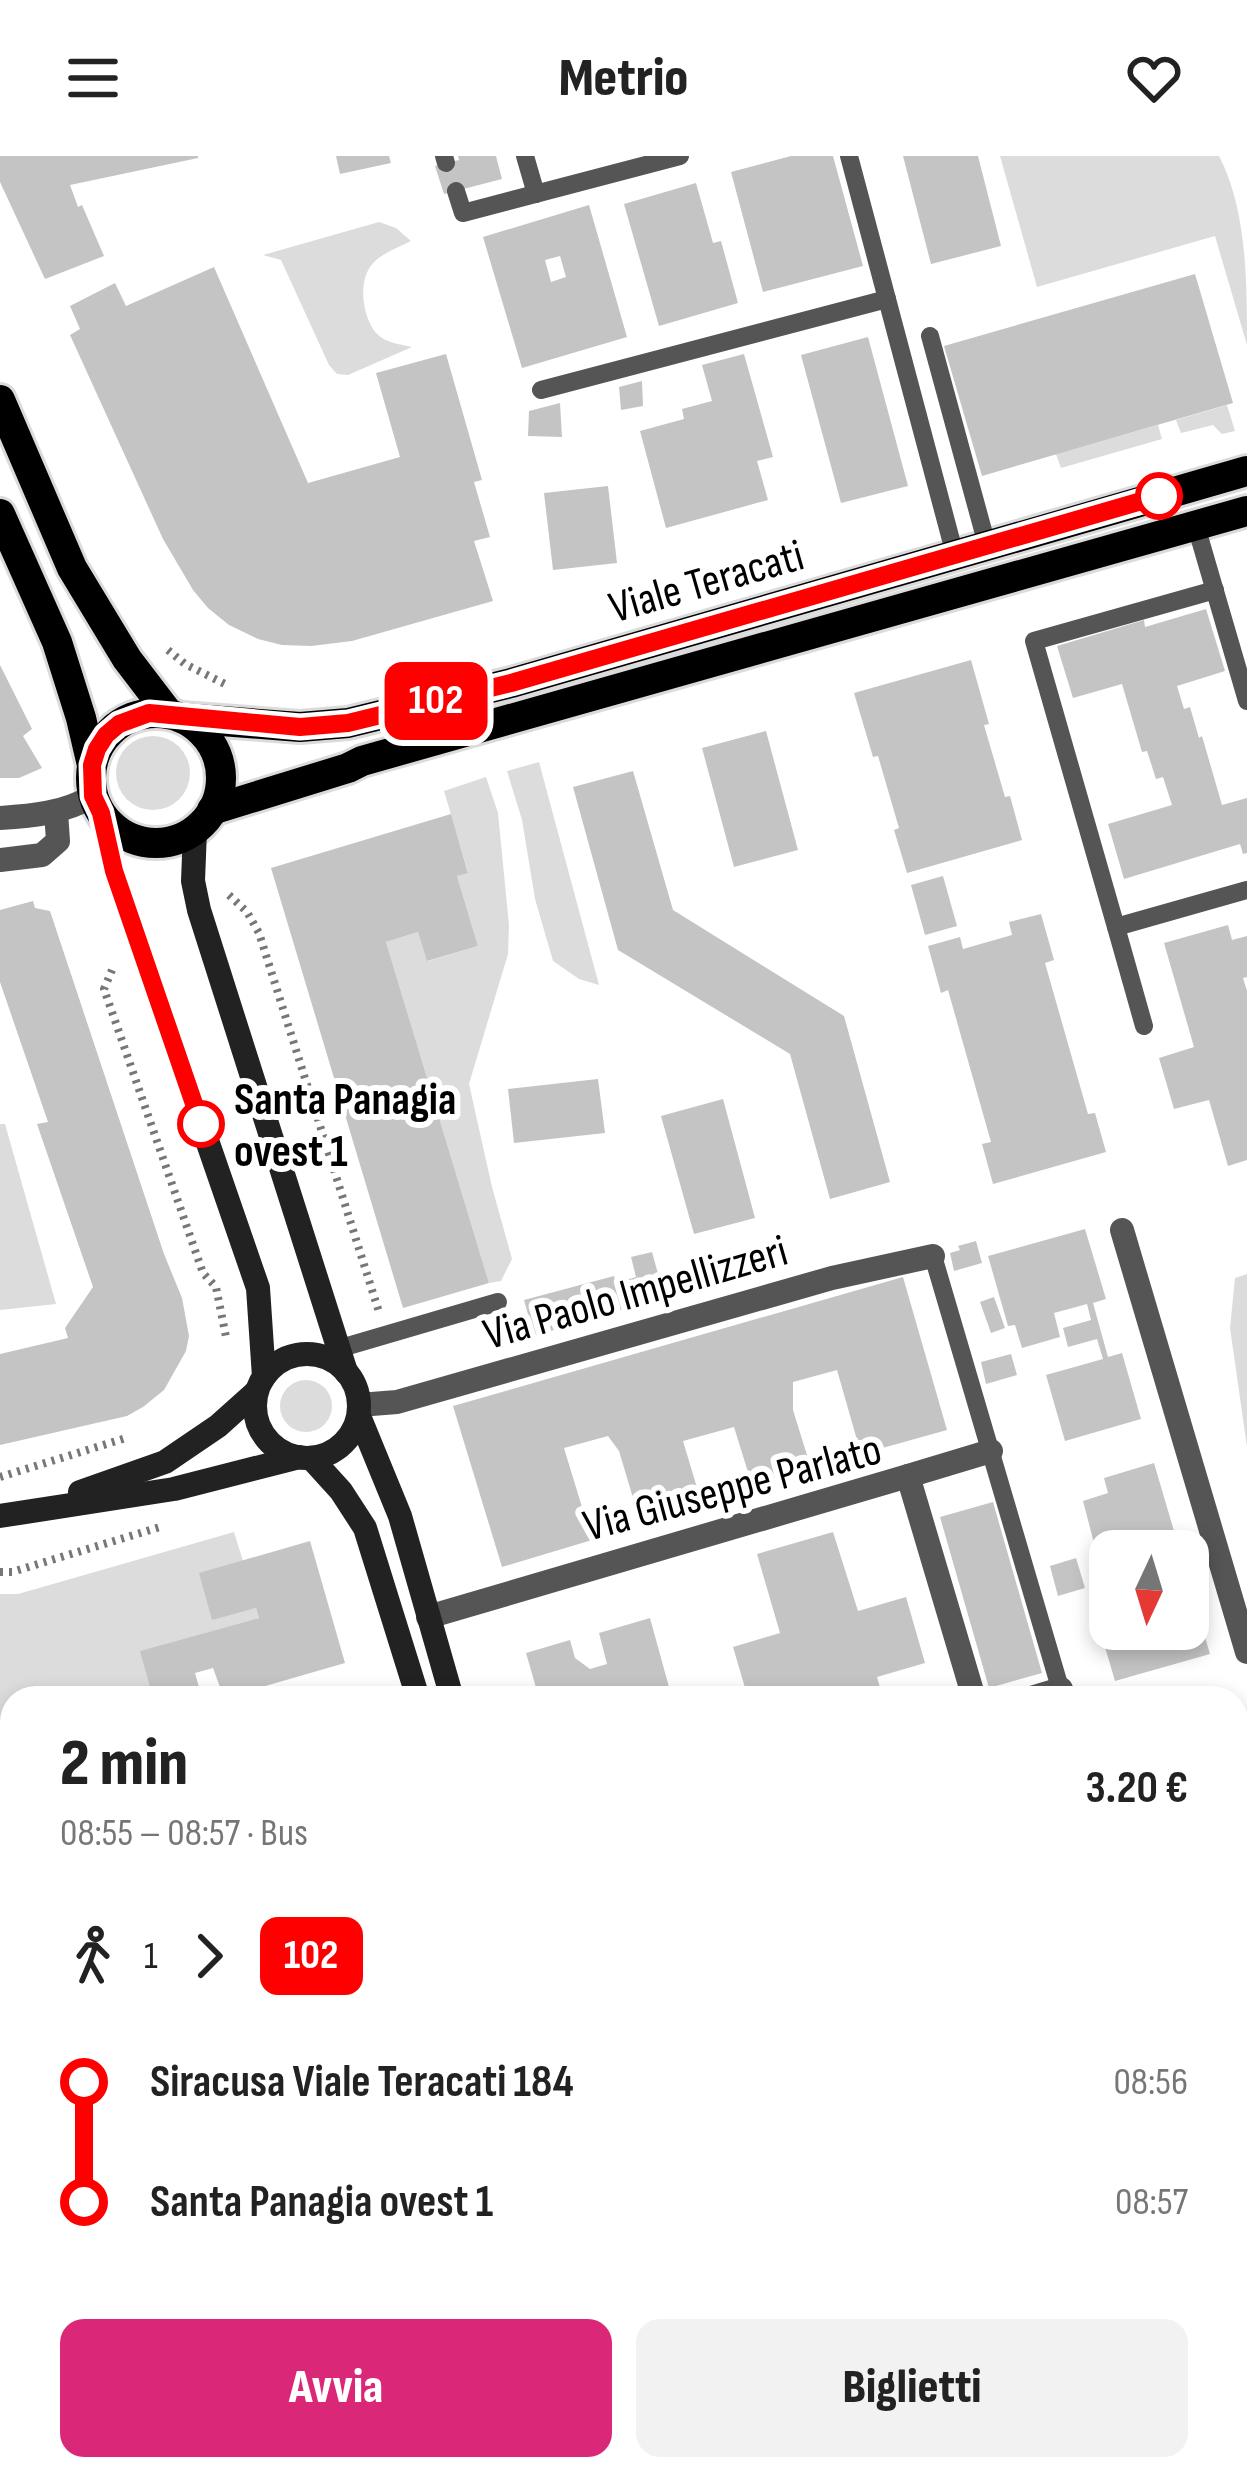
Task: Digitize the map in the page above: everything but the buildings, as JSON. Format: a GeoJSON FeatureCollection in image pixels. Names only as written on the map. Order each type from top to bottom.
{"type":"FeatureCollection","features":[{"type":"Feature","properties":{"kind":"main road"},"geometry":{"type":"LineString","coordinates":[[0,400],[72,568],[127,659],[176,716],[209,740],[218,757],[220,793],[204,820],[193,881],[200,910],[354,1382],[359,1410],[400,1516],[448,1686]]}},
{"type":"Feature","properties":{"kind":"main road","name":"Viale Teracati"},"geometry":{"type":"LineString","coordinates":[[176,716],[300,727],[348,723],[511,683],[1247,471]]}},
{"type":"Feature","properties":{"kind":"main road","name":"Viale Teracati"},"geometry":{"type":"LineString","coordinates":[[204,820],[362,760],[1247,511]]}},
{"type":"Feature","properties":{"kind":"main road"},"geometry":{"type":"LineString","coordinates":[[0,514],[57,641],[81,718],[114,871],[258,1288],[257,1423],[275,1448],[305,1458],[341,1491],[365,1528],[414,1686]]}},
{"type":"Feature","properties":{"kind":"main road"},"geometry":{"type":"LineString","coordinates":[[92,765],[106,735],[119,724],[149,713],[176,716]]}},
{"type":"Feature","properties":{"kind":"main road"},"geometry":{"type":"LineString","coordinates":[[97,805],[113,827],[145,842],[180,838],[204,820]]}},
{"type":"Feature","properties":{"kind":"main road"},"geometry":{"type":"LineString","coordinates":[[8,1515],[165,1462],[218,1426],[284,1359],[310,1354],[336,1363],[344,1360]]}},
{"type":"Feature","properties":{"kind":"main road"},"geometry":{"type":"LineString","coordinates":[[8,1515],[174,1489],[333,1452],[350,1436],[359,1410]]}},
{"type":"Feature","properties":{"kind":"street"},"geometry":{"type":"LineString","coordinates":[[0,818],[97,805]]}},
{"type":"Feature","properties":{"kind":"street"},"geometry":{"type":"LineString","coordinates":[[0,860],[42,855],[58,841],[56,812]]}},
{"type":"Feature","properties":{"kind":"street"},"geometry":{"type":"LineString","coordinates":[[1122,1230],[1247,1652]]}},
{"type":"Feature","properties":{"kind":"street","name":"Via Paolo Impellizzeri"},"geometry":{"type":"LineString","coordinates":[[359,1410],[832,1278],[933,1256]]}},
{"type":"Feature","properties":{"kind":"street"},"geometry":{"type":"LineString","coordinates":[[908,1476],[991,1451]]}},
{"type":"Feature","properties":{"kind":"street","name":"Via Giuseppe Parlato"},"geometry":{"type":"LineString","coordinates":[[428,1617],[908,1476],[970,1686]]}},
{"type":"Feature","properties":{"kind":"lane"},"geometry":{"type":"LineString","coordinates":[[525,156],[536,194]]}},
{"type":"Feature","properties":{"kind":"lane"},"geometry":{"type":"LineString","coordinates":[[456,191],[463,213],[680,156]]}},
{"type":"Feature","properties":{"kind":"lane"},"geometry":{"type":"LineString","coordinates":[[849,156],[955,555]]}},
{"type":"Feature","properties":{"kind":"lane"},"geometry":{"type":"LineString","coordinates":[[541,390],[887,299]]}},
{"type":"Feature","properties":{"kind":"lane"},"geometry":{"type":"LineString","coordinates":[[930,336],[987,545]]}},
{"type":"Feature","properties":{"kind":"lane"},"geometry":{"type":"LineString","coordinates":[[1196,526],[1247,701]]}},
{"type":"Feature","properties":{"kind":"lane"},"geometry":{"type":"LineString","coordinates":[[1144,1026],[1034,641],[1215,590]]}},
{"type":"Feature","properties":{"kind":"lane"},"geometry":{"type":"LineString","coordinates":[[1116,927],[1247,890]]}},
{"type":"Feature","properties":{"kind":"lane"},"geometry":{"type":"LineString","coordinates":[[933,1256],[1060,1686]]}},
{"type":"Feature","properties":{"kind":"lane"},"geometry":{"type":"LineString","coordinates":[[344,1360],[377,1337],[498,1302]]}},
{"type":"Feature","properties":{"kind":"path"},"geometry":{"type":"LineString","coordinates":[[163,646],[185,664],[237,689]]}},
{"type":"Feature","properties":{"kind":"path"},"geometry":{"type":"LineString","coordinates":[[226,885],[260,933],[379,1311],[374,1321],[377,1337]]}},
{"type":"Feature","properties":{"kind":"path"},"geometry":{"type":"LineString","coordinates":[[107,954],[113,973],[104,989],[203,1273],[216,1286],[227,1354]]}},
{"type":"Feature","properties":{"kind":"path"},"geometry":{"type":"LineString","coordinates":[[0,1477],[138,1434]]}},
{"type":"Feature","properties":{"kind":"path"},"geometry":{"type":"LineString","coordinates":[[0,1572],[161,1527]]}},
{"type":"Feature","properties":{"kind":"shaded area"},"geometry":{"type":"Polygon","coordinates":[[[1000,156],[1219,156],[1240,223],[1247,345],[1215,236],[1037,287],[1000,156]]]}},
{"type":"Feature","properties":{"kind":"shaded area"},"geometry":{"type":"Polygon","coordinates":[[[379,222],[411,241],[370,267],[364,283],[365,310],[380,336],[412,347],[348,375],[337,374],[281,260],[263,255],[379,222]]]}},
{"type":"Feature","properties":{"kind":"shaded area"},"geometry":{"type":"Polygon","coordinates":[[[1227,405],[1235,431],[1222,434],[1213,425],[1181,433],[1176,420],[1227,405]]]}},
{"type":"Feature","properties":{"kind":"shaded area"},"geometry":{"type":"Polygon","coordinates":[[[1158,425],[1162,439],[1061,468],[1056,454],[1158,425]]]}},
{"type":"Feature","properties":{"kind":"shaded area"},"geometry":{"type":"Polygon","coordinates":[[[153,736],[179,747],[190,773],[179,799],[153,810],[127,799],[116,773],[127,747],[153,736]]]}},
{"type":"Feature","properties":{"kind":"shaded area"},"geometry":{"type":"Polygon","coordinates":[[[539,762],[599,985],[579,979],[553,961],[535,899],[522,820],[507,771],[539,762]]]}},
{"type":"Feature","properties":{"kind":"shaded area"},"geometry":{"type":"Polygon","coordinates":[[[486,777],[498,813],[508,954],[469,1084],[512,1259],[501,1281],[489,1283],[386,942],[418,932],[428,961],[478,946],[457,876],[468,872],[444,791],[486,777]]]}},
{"type":"Feature","properties":{"kind":"shaded area"},"geometry":{"type":"Polygon","coordinates":[[[0,1124],[5,1124],[56,1304],[0,1310],[0,1124]]]}},
{"type":"Feature","properties":{"kind":"shaded area"},"geometry":{"type":"Polygon","coordinates":[[[1247,1274],[1247,1447],[1230,1328],[1235,1278],[1247,1274]]]}},
{"type":"Feature","properties":{"kind":"shaded area"},"geometry":{"type":"Polygon","coordinates":[[[306,1380],[324,1388],[332,1406],[324,1424],[306,1432],[288,1424],[280,1406],[288,1388],[306,1380]]]}},
{"type":"Feature","properties":{"kind":"shaded area"},"geometry":{"type":"Polygon","coordinates":[[[234,1532],[243,1561],[212,1619],[256,1608],[259,1618],[141,1651],[150,1686],[0,1686],[0,1594],[18,1594],[234,1532]]]}},
{"type":"Feature","properties":{"kind":"bus line","name":"102"},"geometry":{"type":"LineString","coordinates":[[201,1124],[93,796],[92,765],[97,749],[119,724],[149,713],[335,726],[511,683],[1159,496]]}},
{"type":"Feature","properties":{"kind":"place","name":"Santa Panagia ovest 1"},"geometry":{"type":"Point","coordinates":[201,1124]}}]}
